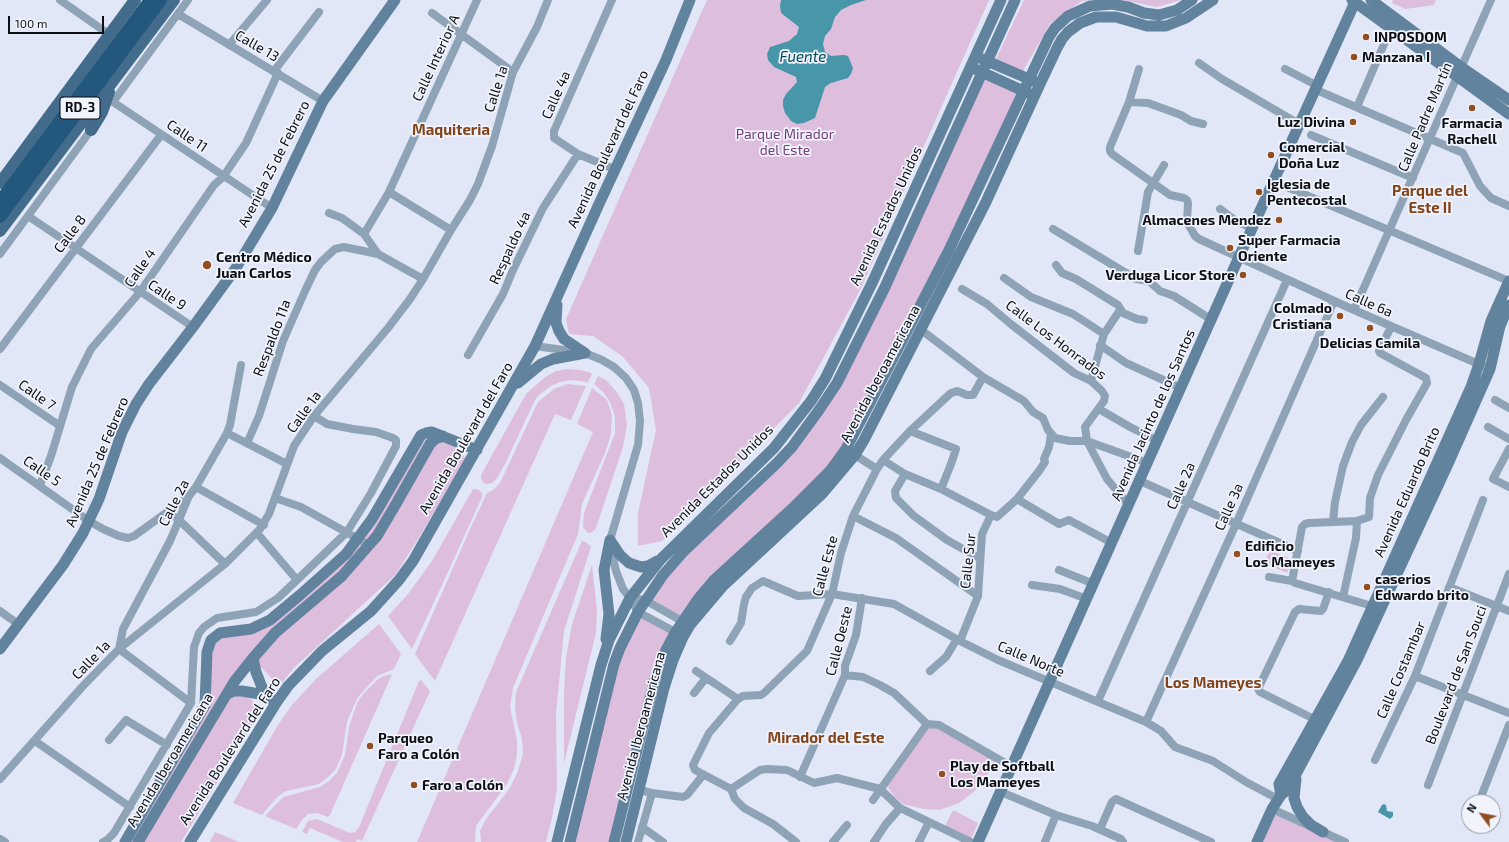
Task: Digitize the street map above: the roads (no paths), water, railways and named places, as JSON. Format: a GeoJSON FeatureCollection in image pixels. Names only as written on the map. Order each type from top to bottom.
{"type":"FeatureCollection","features":[{"type":"Feature","properties":{"kind":"highway","name":"RD-3"},"geometry":{"type":"LineString","coordinates":[[0,201],[150,0]]}},
{"type":"Feature","properties":{"kind":"highway","name":"RD-3"},"geometry":{"type":"LineString","coordinates":[[0,217],[161,0]]}},
{"type":"Feature","properties":{"kind":"main road"},"geometry":{"type":"LineString","coordinates":[[0,183],[135,0]]}},
{"type":"Feature","properties":{"kind":"main road"},"geometry":{"type":"LineString","coordinates":[[0,232],[174,0]]}},
{"type":"Feature","properties":{"kind":"main road"},"geometry":{"type":"LineString","coordinates":[[91,130],[102,112],[109,92],[119,73]]}},
{"type":"Feature","properties":{"kind":"street"},"geometry":{"type":"LineString","coordinates":[[60,0],[110,35]]}},
{"type":"Feature","properties":{"kind":"street"},"geometry":{"type":"LineString","coordinates":[[113,102],[188,0]]}},
{"type":"Feature","properties":{"kind":"street"},"geometry":{"type":"LineString","coordinates":[[229,45],[267,0]]}},
{"type":"Feature","properties":{"kind":"street","name":"Avenida 25 de Febrero"},"geometry":{"type":"LineString","coordinates":[[0,649],[63,565],[84,533],[99,499],[122,432],[136,404],[149,384],[236,268],[272,208],[323,101],[394,0]]}},
{"type":"Feature","properties":{"kind":"street","name":"Calle Interior A"},"geometry":{"type":"LineString","coordinates":[[364,234],[389,192],[477,0]]}},
{"type":"Feature","properties":{"kind":"street","name":"Calle 1a"},"geometry":{"type":"LineString","coordinates":[[0,779],[82,687],[119,649],[225,564],[257,533],[264,524],[294,446],[314,416],[388,328],[423,279],[470,200],[478,184],[492,146],[512,72],[537,27],[548,0]]}},
{"type":"Feature","properties":{"kind":"street","name":"Calle 4a"},"geometry":{"type":"LineString","coordinates":[[612,0],[554,131],[554,138],[578,154],[614,170]]}},
{"type":"Feature","properties":{"kind":"street","name":"Avenida Boulevard del Faro"},"geometry":{"type":"LineString","coordinates":[[190,842],[288,686],[322,651],[371,611],[413,561],[535,346],[558,298],[614,170],[666,60],[690,0]]}},
{"type":"Feature","properties":{"kind":"street","name":"Avenida Estados Unidos"},"geometry":{"type":"LineString","coordinates":[[557,842],[601,665],[609,640],[630,598],[661,559],[774,448],[811,401],[825,379],[873,281],[1001,0]]}},
{"type":"Feature","properties":{"kind":"street","name":"Avenida Estados Unidos"},"geometry":{"type":"LineString","coordinates":[[570,842],[614,664],[620,648],[638,612],[663,575],[684,551],[777,463],[796,441],[837,383],[885,287],[1015,0]]}},
{"type":"Feature","properties":{"kind":"street","name":"Avenida Iberoamericana"},"geometry":{"type":"LineString","coordinates":[[614,842],[654,682],[666,650],[679,635],[686,623],[723,586],[822,494],[850,452],[949,250],[1049,37],[1055,28],[1068,16],[1079,10],[1100,4],[1112,4],[1128,7],[1144,13],[1159,15],[1178,10],[1192,0]]}},
{"type":"Feature","properties":{"kind":"street","name":"Avenida Iberoamericana"},"geometry":{"type":"LineString","coordinates":[[850,452],[864,440],[985,204],[1034,96],[1062,39],[1068,32],[1080,23],[1096,17],[1116,17],[1147,26],[1166,26],[1186,18],[1213,0]]}},
{"type":"Feature","properties":{"kind":"street"},"geometry":{"type":"LineString","coordinates":[[1371,0],[1509,114]]}},
{"type":"Feature","properties":{"kind":"street","name":"Calle Padre Martín"},"geometry":{"type":"LineString","coordinates":[[1354,310],[1491,0]]}},
{"type":"Feature","properties":{"kind":"street"},"geometry":{"type":"LineString","coordinates":[[1354,1],[1391,28],[1459,72],[1509,100]]}},
{"type":"Feature","properties":{"kind":"street","name":"Avenida Jacinto de los Santos"},"geometry":{"type":"LineString","coordinates":[[978,842],[1354,1]]}},
{"type":"Feature","properties":{"kind":"street","name":"Calle 4"},"geometry":{"type":"LineString","coordinates":[[40,485],[51,456],[72,387],[91,349],[140,292],[214,185],[223,177],[246,143],[276,72],[319,12]]}},
{"type":"Feature","properties":{"kind":"street"},"geometry":{"type":"LineString","coordinates":[[432,13],[512,72]]}},
{"type":"Feature","properties":{"kind":"street","name":"Calle 13"},"geometry":{"type":"LineString","coordinates":[[178,14],[323,101]]}},
{"type":"Feature","properties":{"kind":"street"},"geometry":{"type":"LineString","coordinates":[[1357,107],[1391,28]]}},
{"type":"Feature","properties":{"kind":"street"},"geometry":{"type":"LineString","coordinates":[[976,56],[1040,84]]}},
{"type":"Feature","properties":{"kind":"street"},"geometry":{"type":"LineString","coordinates":[[1199,63],[1229,83],[1299,124]]}},
{"type":"Feature","properties":{"kind":"street"},"geometry":{"type":"LineString","coordinates":[[971,67],[1034,96]]}},
{"type":"Feature","properties":{"kind":"street"},"geometry":{"type":"LineString","coordinates":[[1139,69],[1129,102],[1110,147],[1110,151],[1152,183]]}},
{"type":"Feature","properties":{"kind":"street"},"geometry":{"type":"LineString","coordinates":[[1285,69],[1315,87],[1357,107],[1463,153],[1480,186],[1491,198],[1509,206]]}},
{"type":"Feature","properties":{"kind":"street"},"geometry":{"type":"LineString","coordinates":[[113,102],[113,94],[119,73]]}},
{"type":"Feature","properties":{"kind":"street","name":"Calle 11"},"geometry":{"type":"LineString","coordinates":[[113,102],[223,177],[272,208]]}},
{"type":"Feature","properties":{"kind":"street"},"geometry":{"type":"LineString","coordinates":[[1129,102],[1148,103],[1180,115],[1191,121],[1203,124]]}},
{"type":"Feature","properties":{"kind":"street"},"geometry":{"type":"LineString","coordinates":[[0,254],[91,130]]}},
{"type":"Feature","properties":{"kind":"street"},"geometry":{"type":"LineString","coordinates":[[1311,134],[1413,178]]}},
{"type":"Feature","properties":{"kind":"street","name":"Calle 8"},"geometry":{"type":"LineString","coordinates":[[0,349],[161,135]]}},
{"type":"Feature","properties":{"kind":"street","name":"Respaldo 4a"},"geometry":{"type":"LineString","coordinates":[[468,355],[503,294],[512,270],[543,208],[578,154]]}},
{"type":"Feature","properties":{"kind":"street"},"geometry":{"type":"LineString","coordinates":[[1138,251],[1148,192],[1164,165]]}},
{"type":"Feature","properties":{"kind":"street","name":"Calle 6a"},"geometry":{"type":"LineString","coordinates":[[1152,183],[1170,195],[1187,200],[1187,222],[1195,236],[1199,239],[1391,327],[1490,369]]}},
{"type":"Feature","properties":{"kind":"street"},"geometry":{"type":"LineString","coordinates":[[1287,187],[1509,281]]}},
{"type":"Feature","properties":{"kind":"street"},"geometry":{"type":"LineString","coordinates":[[389,192],[451,230]]}},
{"type":"Feature","properties":{"kind":"street"},"geometry":{"type":"LineString","coordinates":[[1220,209],[1236,221],[1252,228]]}},
{"type":"Feature","properties":{"kind":"street"},"geometry":{"type":"LineString","coordinates":[[329,213],[342,218],[364,234],[378,254]]}},
{"type":"Feature","properties":{"kind":"street","name":"Calle 9"},"geometry":{"type":"LineString","coordinates":[[28,216],[192,328]]}},
{"type":"Feature","properties":{"kind":"street"},"geometry":{"type":"LineString","coordinates":[[1053,229],[1136,279],[1150,281],[1160,291],[1174,296],[1212,320]]}},
{"type":"Feature","properties":{"kind":"street","name":"Respaldo 11a"},"geometry":{"type":"LineString","coordinates":[[247,443],[259,416],[283,341],[315,270],[321,262],[335,249],[344,247],[378,254],[423,279]]}},
{"type":"Feature","properties":{"kind":"street"},"geometry":{"type":"LineString","coordinates":[[1056,265],[1059,271],[1087,285],[1118,305],[1120,310],[1129,316],[1144,320]]}},
{"type":"Feature","properties":{"kind":"street"},"geometry":{"type":"LineString","coordinates":[[1004,278],[1031,297],[1073,314],[1104,334]]}},
{"type":"Feature","properties":{"kind":"street","name":"Calle 2a"},"geometry":{"type":"LineString","coordinates":[[1098,701],[1287,280]]}},
{"type":"Feature","properties":{"kind":"street"},"geometry":{"type":"LineString","coordinates":[[873,281],[885,287]]}},
{"type":"Feature","properties":{"kind":"street","name":"Avenida Eduardo Brito"},"geometry":{"type":"LineString","coordinates":[[1277,801],[1279,784],[1348,661],[1471,387],[1491,321],[1509,281]]}},
{"type":"Feature","properties":{"kind":"street","name":"Calle Los Honrados"},"geometry":{"type":"LineString","coordinates":[[962,289],[987,304],[1074,373],[1091,381],[1105,396],[1099,409]]}},
{"type":"Feature","properties":{"kind":"street"},"geometry":{"type":"LineString","coordinates":[[558,298],[556,323],[558,331],[564,339],[585,353],[614,366],[626,378],[634,390],[638,403],[640,421],[638,445],[610,540],[604,570],[609,614],[601,665]]}},
{"type":"Feature","properties":{"kind":"street","name":"Calle 3a"},"geometry":{"type":"LineString","coordinates":[[1146,722],[1236,524],[1334,301]]}},
{"type":"Feature","properties":{"kind":"street","name":"Avenida Eduardo Brito"},"geometry":{"type":"LineString","coordinates":[[1257,842],[1277,801],[1288,789],[1360,653],[1445,471],[1490,369],[1500,326],[1509,305]]}},
{"type":"Feature","properties":{"kind":"street"},"geometry":{"type":"LineString","coordinates":[[1091,381],[1104,334],[1120,310]]}},
{"type":"Feature","properties":{"kind":"street"},"geometry":{"type":"LineString","coordinates":[[1292,581],[1302,528],[1305,524],[1356,521],[1369,518],[1370,498],[1378,475],[1428,381],[1426,378],[1380,353],[1379,351],[1391,327]]}},
{"type":"Feature","properties":{"kind":"street"},"geometry":{"type":"LineString","coordinates":[[920,329],[983,377],[1024,401],[1033,412],[1043,418],[1051,434],[1059,439],[1087,441],[1148,463]]}},
{"type":"Feature","properties":{"kind":"street"},"geometry":{"type":"LineString","coordinates":[[1100,345],[1126,363],[1181,388]]}},
{"type":"Feature","properties":{"kind":"street"},"geometry":{"type":"LineString","coordinates":[[535,346],[585,353]]}},
{"type":"Feature","properties":{"kind":"street"},"geometry":{"type":"LineString","coordinates":[[511,388],[541,364],[553,359],[585,353]]}},
{"type":"Feature","properties":{"kind":"street","name":"Calle 2a"},"geometry":{"type":"LineString","coordinates":[[119,649],[123,629],[170,541],[178,519],[227,433],[230,425],[241,365]]}},
{"type":"Feature","properties":{"kind":"street","name":"Calle Este"},"geometry":{"type":"LineString","coordinates":[[738,699],[744,696],[761,695],[764,693],[806,652],[817,631],[832,594],[841,553],[853,516],[883,460],[910,431],[951,393],[958,391],[967,395],[973,395],[983,377]]}},
{"type":"Feature","properties":{"kind":"street","name":"Calle 7"},"geometry":{"type":"LineString","coordinates":[[0,385],[60,426]]}},
{"type":"Feature","properties":{"kind":"street"},"geometry":{"type":"LineString","coordinates":[[1333,522],[1335,502],[1343,466],[1352,442],[1361,425],[1383,398]]}},
{"type":"Feature","properties":{"kind":"street"},"geometry":{"type":"LineString","coordinates":[[1495,400],[1509,408]]}},
{"type":"Feature","properties":{"kind":"street"},"geometry":{"type":"LineString","coordinates":[[1129,505],[1107,479],[1087,441],[1085,427],[1099,409],[1158,441]]}},
{"type":"Feature","properties":{"kind":"street"},"geometry":{"type":"LineString","coordinates":[[103,842],[114,834],[191,703],[194,646],[199,633],[204,627],[217,618],[256,612],[278,598],[298,580],[347,532],[371,493],[395,448],[396,440],[393,438],[376,432],[327,424],[314,416]]}},
{"type":"Feature","properties":{"kind":"street"},"geometry":{"type":"LineString","coordinates":[[1488,427],[1509,439]]}},
{"type":"Feature","properties":{"kind":"street"},"geometry":{"type":"LineString","coordinates":[[910,431],[956,448],[950,469],[940,489]]}},
{"type":"Feature","properties":{"kind":"street","name":"Avenida Iberoamericana"},"geometry":{"type":"LineString","coordinates":[[125,842],[200,717],[205,705],[207,652],[211,640],[220,633],[251,629],[270,620],[300,596],[346,554],[372,520],[421,435],[432,432],[477,450]]}},
{"type":"Feature","properties":{"kind":"street"},"geometry":{"type":"LineString","coordinates":[[227,433],[286,464]]}},
{"type":"Feature","properties":{"kind":"street"},"geometry":{"type":"LineString","coordinates":[[883,460],[905,474],[940,489],[997,517],[1017,499],[1039,471],[1045,461],[1044,459],[1049,447],[1051,434]]}},
{"type":"Feature","properties":{"kind":"street","name":"Avenida Iberoamericana"},"geometry":{"type":"LineString","coordinates":[[138,842],[227,694],[253,658],[275,633],[342,576],[369,545],[396,504],[430,444],[435,439],[443,436]]}},
{"type":"Feature","properties":{"kind":"street"},"geometry":{"type":"LineString","coordinates":[[1509,449],[1493,479],[1509,487]]}},
{"type":"Feature","properties":{"kind":"street"},"geometry":{"type":"LineString","coordinates":[[850,452],[877,469]]}},
{"type":"Feature","properties":{"kind":"street","name":"Calle 5"},"geometry":{"type":"LineString","coordinates":[[0,458],[89,520],[103,529],[119,536],[128,538],[134,536],[166,512]]}},
{"type":"Feature","properties":{"kind":"street"},"geometry":{"type":"LineString","coordinates":[[905,474],[895,491],[896,498],[914,516],[947,540],[979,558]]}},
{"type":"Feature","properties":{"kind":"street"},"geometry":{"type":"LineString","coordinates":[[1140,481],[1298,552]]}},
{"type":"Feature","properties":{"kind":"street"},"geometry":{"type":"LineString","coordinates":[[196,487],[264,524]]}},
{"type":"Feature","properties":{"kind":"street"},"geometry":{"type":"LineString","coordinates":[[190,496],[166,512],[178,519],[225,564]]}},
{"type":"Feature","properties":{"kind":"street"},"geometry":{"type":"LineString","coordinates":[[275,498],[301,507],[359,538],[369,545]]}},
{"type":"Feature","properties":{"kind":"street"},"geometry":{"type":"LineString","coordinates":[[1017,499],[1059,524],[1069,520],[1112,543]]}},
{"type":"Feature","properties":{"kind":"street","name":"Calle Costambar"},"geometry":{"type":"LineString","coordinates":[[1375,760],[1415,676],[1483,500]]}},
{"type":"Feature","properties":{"kind":"street","name":"Calle Sur"},"geometry":{"type":"LineString","coordinates":[[930,671],[946,657],[958,640],[978,596],[981,535],[991,515]]}},
{"type":"Feature","properties":{"kind":"street"},"geometry":{"type":"LineString","coordinates":[[853,516],[896,538],[978,596]]}},
{"type":"Feature","properties":{"kind":"street"},"geometry":{"type":"LineString","coordinates":[[1343,597],[1356,538],[1356,521]]}},
{"type":"Feature","properties":{"kind":"street"},"geometry":{"type":"LineString","coordinates":[[257,533],[298,580]]}},
{"type":"Feature","properties":{"kind":"street"},"geometry":{"type":"LineString","coordinates":[[610,540],[620,555],[629,563],[641,567],[648,566],[661,559]]}},
{"type":"Feature","properties":{"kind":"street"},"geometry":{"type":"LineString","coordinates":[[610,540],[616,572],[623,589],[638,612],[679,635]]}},
{"type":"Feature","properties":{"kind":"street"},"geometry":{"type":"LineString","coordinates":[[1059,570],[1094,584]]}},
{"type":"Feature","properties":{"kind":"street","name":"Boulevard de San Souci"},"geometry":{"type":"LineString","coordinates":[[1428,785],[1509,574]]}},
{"type":"Feature","properties":{"kind":"street"},"geometry":{"type":"LineString","coordinates":[[1269,577],[1292,581],[1372,606]]}},
{"type":"Feature","properties":{"kind":"street","name":"Calle Norte"},"geometry":{"type":"LineString","coordinates":[[730,641],[741,623],[746,597],[751,588],[763,581],[798,596],[832,594],[897,605],[958,640],[998,660],[1146,722],[1161,731],[1175,747],[1213,760],[1322,832],[1345,842]]}},
{"type":"Feature","properties":{"kind":"street"},"geometry":{"type":"LineString","coordinates":[[1032,585],[1060,589],[1087,599]]}},
{"type":"Feature","properties":{"kind":"street"},"geometry":{"type":"LineString","coordinates":[[1449,587],[1509,610]]}},
{"type":"Feature","properties":{"kind":"street"},"geometry":{"type":"LineString","coordinates":[[1316,720],[1260,692],[1258,689],[1295,612],[1299,609],[1321,611],[1329,592]]}},
{"type":"Feature","properties":{"kind":"street"},"geometry":{"type":"LineString","coordinates":[[630,598],[645,600],[686,623]]}},
{"type":"Feature","properties":{"kind":"street","name":"Calle Oeste"},"geometry":{"type":"LineString","coordinates":[[800,777],[845,675],[845,666],[856,635],[862,598]]}},
{"type":"Feature","properties":{"kind":"street"},"geometry":{"type":"LineString","coordinates":[[0,611],[18,624]]}},
{"type":"Feature","properties":{"kind":"street","name":"Avenida Iberoamericana"},"geometry":{"type":"LineString","coordinates":[[626,842],[664,688],[679,635]]}},
{"type":"Feature","properties":{"kind":"street"},"geometry":{"type":"LineString","coordinates":[[119,649],[191,703]]}},
{"type":"Feature","properties":{"kind":"street"},"geometry":{"type":"LineString","coordinates":[[253,658],[256,672],[265,695]]}},
{"type":"Feature","properties":{"kind":"street"},"geometry":{"type":"LineString","coordinates":[[696,671],[738,699],[709,733],[698,753],[693,768],[703,775],[731,789],[734,797],[742,806],[774,824],[796,842]]}},
{"type":"Feature","properties":{"kind":"street"},"geometry":{"type":"LineString","coordinates":[[845,675],[863,676],[880,685],[894,693],[927,724],[939,725],[1012,767]]}},
{"type":"Feature","properties":{"kind":"street"},"geometry":{"type":"LineString","coordinates":[[1415,676],[1509,714]]}},
{"type":"Feature","properties":{"kind":"street"},"geometry":{"type":"LineString","coordinates":[[694,693],[706,678]]}},
{"type":"Feature","properties":{"kind":"street","name":"Avenida Iberoamericana"},"geometry":{"type":"LineString","coordinates":[[227,694],[234,691],[242,691],[265,695],[276,703]]}},
{"type":"Feature","properties":{"kind":"street"},"geometry":{"type":"LineString","coordinates":[[109,740],[126,720],[167,745]]}},
{"type":"Feature","properties":{"kind":"street"},"geometry":{"type":"LineString","coordinates":[[873,800],[927,724]]}},
{"type":"Feature","properties":{"kind":"street"},"geometry":{"type":"LineString","coordinates":[[1482,794],[1509,725]]}},
{"type":"Feature","properties":{"kind":"street"},"geometry":{"type":"LineString","coordinates":[[35,741],[130,807]]}},
{"type":"Feature","properties":{"kind":"street"},"geometry":{"type":"LineString","coordinates":[[731,789],[763,769],[786,770],[814,783],[836,778],[880,789],[900,808],[971,842]]}},
{"type":"Feature","properties":{"kind":"street"},"geometry":{"type":"LineString","coordinates":[[1299,769],[1294,790],[1294,798],[1297,807],[1303,817],[1311,825],[1322,832]]}},
{"type":"Feature","properties":{"kind":"street"},"geometry":{"type":"LineString","coordinates":[[639,790],[683,797],[687,795],[703,775]]}},
{"type":"Feature","properties":{"kind":"street"},"geometry":{"type":"LineString","coordinates":[[1001,792],[1056,815],[1100,829],[1121,839],[1124,842]]}},
{"type":"Feature","properties":{"kind":"street"},"geometry":{"type":"LineString","coordinates":[[638,842],[652,793]]}},
{"type":"Feature","properties":{"kind":"street"},"geometry":{"type":"LineString","coordinates":[[1100,829],[1112,802],[1116,799],[1211,842]]}},
{"type":"Feature","properties":{"kind":"street"},"geometry":{"type":"LineString","coordinates":[[874,842],[886,824],[900,808]]}},
{"type":"Feature","properties":{"kind":"street"},"geometry":{"type":"LineString","coordinates":[[1045,842],[1056,815]]}},
{"type":"Feature","properties":{"kind":"street"},"geometry":{"type":"LineString","coordinates":[[919,842],[929,822]]}},
{"type":"Feature","properties":{"kind":"street"},"geometry":{"type":"LineString","coordinates":[[832,842],[847,825]]}},
{"type":"Feature","properties":{"kind":"street"},"geometry":{"type":"LineString","coordinates":[[642,827],[663,842]]}},
{"type":"Feature","properties":{"kind":"street"},"geometry":{"type":"LineString","coordinates":[[0,839],[5,842]]}},
{"type":"Feature","properties":{"kind":"water","name":"Fuente"},"geometry":{"type":"Polygon","coordinates":[[[781,0],[866,0],[841,10],[835,17],[831,29],[825,36],[823,44],[825,52],[831,56],[848,56],[853,68],[848,78],[831,83],[825,87],[815,118],[804,123],[797,124],[791,121],[785,113],[783,106],[783,100],[786,94],[797,82],[796,77],[774,67],[768,60],[767,54],[770,47],[789,41],[797,34],[799,27],[781,13],[781,0]]]}},
{"type":"Feature","properties":{"kind":"water"},"geometry":{"type":"Polygon","coordinates":[[[1384,804],[1386,805],[1387,811],[1393,812],[1393,816],[1390,819],[1378,812],[1384,804]]]}},
{"type":"Feature","properties":{"kind":"place","name":"INPOSDOM"},"geometry":{"type":"Point","coordinates":[1366,37]}},
{"type":"Feature","properties":{"kind":"place","name":"Manzana I"},"geometry":{"type":"Point","coordinates":[1354,57]}},
{"type":"Feature","properties":{"kind":"place","name":"Farmacia Rachell"},"geometry":{"type":"Point","coordinates":[1472,108]}},
{"type":"Feature","properties":{"kind":"place","name":"Luz Divina"},"geometry":{"type":"Point","coordinates":[1353,122]}},
{"type":"Feature","properties":{"kind":"place","name":"Comercial Doña Luz"},"geometry":{"type":"Point","coordinates":[1271,155]}},
{"type":"Feature","properties":{"kind":"place","name":"Iglesia de Pentecostal"},"geometry":{"type":"Point","coordinates":[1259,192]}},
{"type":"Feature","properties":{"kind":"place","name":"Almacenes Mendez"},"geometry":{"type":"Point","coordinates":[1279,220]}},
{"type":"Feature","properties":{"kind":"place","name":"Super Farmacia Oriente"},"geometry":{"type":"Point","coordinates":[1230,248]}},
{"type":"Feature","properties":{"kind":"place","name":"Centro Médico Juan Carlos"},"geometry":{"type":"Point","coordinates":[207,265]}},
{"type":"Feature","properties":{"kind":"place","name":"Verduga Licor Store"},"geometry":{"type":"Point","coordinates":[1243,275]}},
{"type":"Feature","properties":{"kind":"place","name":"Colmado Cristiana"},"geometry":{"type":"Point","coordinates":[1340,316]}},
{"type":"Feature","properties":{"kind":"place","name":"Delicias Camila"},"geometry":{"type":"Point","coordinates":[1370,328]}},
{"type":"Feature","properties":{"kind":"place","name":"Edificio Los Mameyes"},"geometry":{"type":"Point","coordinates":[1237,554]}},
{"type":"Feature","properties":{"kind":"place","name":"caserios Edwardo brito"},"geometry":{"type":"Point","coordinates":[1367,587]}},
{"type":"Feature","properties":{"kind":"place","name":"Parqueo Faro a Colón"},"geometry":{"type":"Point","coordinates":[370,746]}},
{"type":"Feature","properties":{"kind":"place","name":"Play de Softball Los Mameyes"},"geometry":{"type":"Point","coordinates":[942,774]}},
{"type":"Feature","properties":{"kind":"place","name":"Faro a Colón"},"geometry":{"type":"Point","coordinates":[414,785]}},
{"type":"Feature","properties":{"kind":"district","name":"Maquiteria"},"geometry":{"type":"Point","coordinates":[451,130]}},
{"type":"Feature","properties":{"kind":"district","name":"Parque del Este II"},"geometry":{"type":"Point","coordinates":[1430,200]}},
{"type":"Feature","properties":{"kind":"district","name":"Los Mameyes"},"geometry":{"type":"Point","coordinates":[1213,683]}},
{"type":"Feature","properties":{"kind":"district","name":"Mirador del Este"},"geometry":{"type":"Point","coordinates":[826,738]}},
{"type":"Feature","properties":{"kind":"park label","name":"Parque Mirador del Este"},"geometry":{"type":"Point","coordinates":[785,142]}}]}
